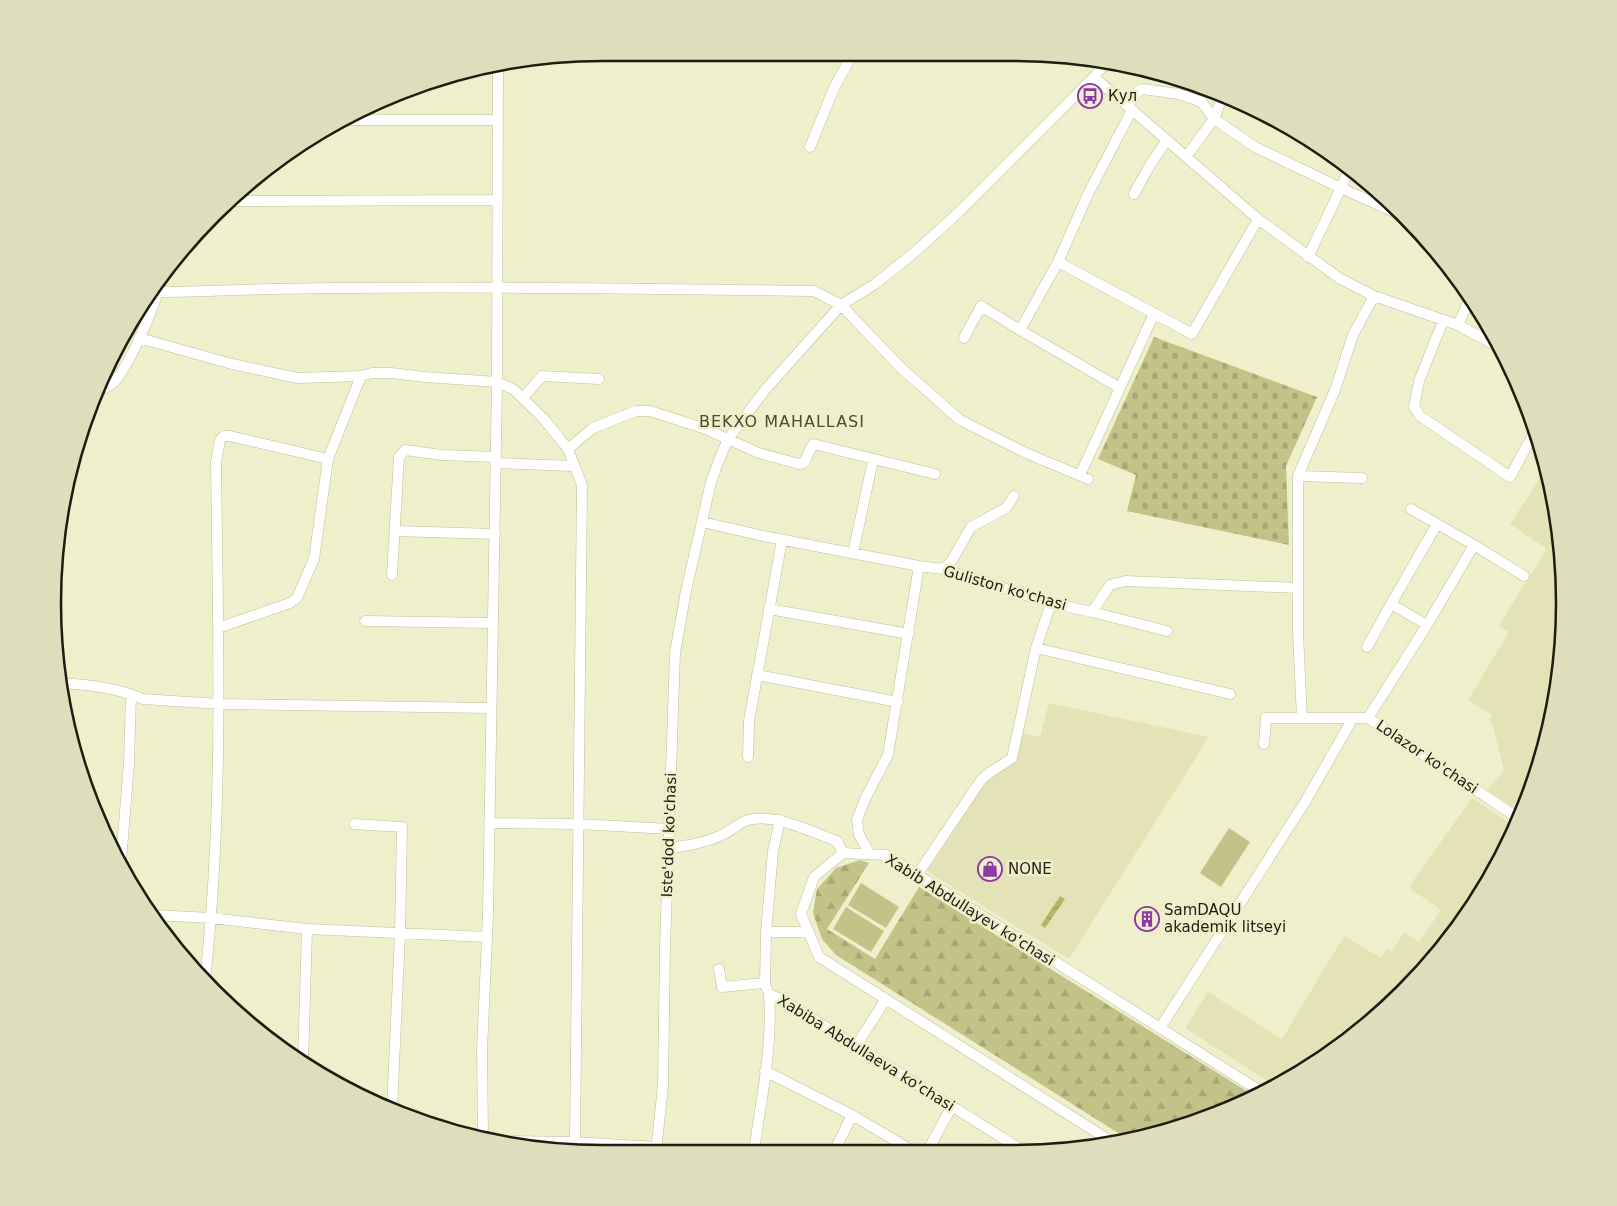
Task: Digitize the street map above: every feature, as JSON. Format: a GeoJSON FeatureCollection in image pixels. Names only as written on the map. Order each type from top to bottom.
{"type":"FeatureCollection","features":[{"type":"Feature","properties":{"kind":"street"},"geometry":{"type":"LineString","coordinates":[[810,147],[834,88],[849,61]]}},
{"type":"Feature","properties":{"kind":"street","name":"Iste'dod ko'chasi"},"geometry":{"type":"LineString","coordinates":[[656,1145],[663,1085],[665,946],[675,653],[686,591],[711,482],[728,439],[765,390],[841,305],[875,284],[958,213],[1101,69]]}},
{"type":"Feature","properties":{"kind":"street"},"geometry":{"type":"LineString","coordinates":[[483,1131],[482,1050],[487,937],[496,460],[498,72]]}},
{"type":"Feature","properties":{"kind":"street"},"geometry":{"type":"LineString","coordinates":[[1094,77],[1258,219],[1339,278],[1374,296],[1458,325],[1488,341]]}},
{"type":"Feature","properties":{"kind":"street"},"geometry":{"type":"LineString","coordinates":[[1020,330],[1058,262],[1088,194],[1138,91],[1143,89],[1179,94],[1202,102],[1214,118],[1255,147],[1383,207]]}},
{"type":"Feature","properties":{"kind":"street"},"geometry":{"type":"LineString","coordinates":[[1186,157],[1214,118],[1221,102]]}},
{"type":"Feature","properties":{"kind":"street"},"geometry":{"type":"LineString","coordinates":[[358,120],[497,120]]}},
{"type":"Feature","properties":{"kind":"street"},"geometry":{"type":"LineString","coordinates":[[1134,194],[1167,140]]}},
{"type":"Feature","properties":{"kind":"street"},"geometry":{"type":"LineString","coordinates":[[1308,257],[1346,175]]}},
{"type":"Feature","properties":{"kind":"street"},"geometry":{"type":"LineString","coordinates":[[241,201],[497,200]]}},
{"type":"Feature","properties":{"kind":"street"},"geometry":{"type":"LineString","coordinates":[[1058,262],[1192,334],[1258,219]]}},
{"type":"Feature","properties":{"kind":"street"},"geometry":{"type":"LineString","coordinates":[[163,288],[249,291],[340,288],[498,287],[814,291],[841,305],[900,367],[960,420],[1026,453],[1084,477],[1120,388],[1152,318],[1158,316]]}},
{"type":"Feature","properties":{"kind":"street"},"geometry":{"type":"LineString","coordinates":[[1302,718],[1298,588],[1298,476],[1335,390],[1353,335],[1374,296]]}},
{"type":"Feature","properties":{"kind":"street"},"geometry":{"type":"LineString","coordinates":[[105,388],[118,379],[139,338],[154,301]]}},
{"type":"Feature","properties":{"kind":"street"},"geometry":{"type":"LineString","coordinates":[[964,338],[980,306],[1120,388]]}},
{"type":"Feature","properties":{"kind":"street"},"geometry":{"type":"LineString","coordinates":[[1458,325],[1466,306]]}},
{"type":"Feature","properties":{"kind":"street"},"geometry":{"type":"LineString","coordinates":[[1443,321],[1419,381],[1414,407],[1420,416],[1510,477],[1530,440]]}},
{"type":"Feature","properties":{"kind":"street"},"geometry":{"type":"LineString","coordinates":[[139,338],[232,364],[297,378],[391,373],[497,382],[513,389],[523,398],[543,418],[568,449],[582,485],[576,1142]]}},
{"type":"Feature","properties":{"kind":"street"},"geometry":{"type":"LineString","coordinates":[[218,628],[290,603],[297,598],[314,559],[328,458],[360,376]]}},
{"type":"Feature","properties":{"kind":"street"},"geometry":{"type":"LineString","coordinates":[[523,398],[542,376],[599,379]]}},
{"type":"Feature","properties":{"kind":"street"},"geometry":{"type":"LineString","coordinates":[[568,449],[593,428],[636,411],[650,411],[703,428],[759,453],[799,464],[804,463],[813,444],[935,474]]}},
{"type":"Feature","properties":{"kind":"street"},"geometry":{"type":"LineString","coordinates":[[206,971],[212,918],[219,704],[216,462],[221,438],[230,436],[328,458]]}},
{"type":"Feature","properties":{"kind":"street"},"geometry":{"type":"LineString","coordinates":[[392,576],[399,457],[405,450],[574,466]]}},
{"type":"Feature","properties":{"kind":"street"},"geometry":{"type":"LineString","coordinates":[[853,553],[873,460]]}},
{"type":"Feature","properties":{"kind":"street"},"geometry":{"type":"LineString","coordinates":[[1298,476],[1362,478]]}},
{"type":"Feature","properties":{"kind":"street"},"geometry":{"type":"LineString","coordinates":[[943,569],[951,562],[971,527],[1006,508],[1014,496]]}},
{"type":"Feature","properties":{"kind":"street"},"geometry":{"type":"LineString","coordinates":[[1411,509],[1524,576]]}},
{"type":"Feature","properties":{"kind":"street","name":"Guliston ko'chasi"},"geometry":{"type":"LineString","coordinates":[[702,522],[782,540],[943,569],[1051,603],[1167,631]]}},
{"type":"Feature","properties":{"kind":"street"},"geometry":{"type":"LineString","coordinates":[[1367,647],[1437,524]]}},
{"type":"Feature","properties":{"kind":"street"},"geometry":{"type":"LineString","coordinates":[[395,531],[494,534]]}},
{"type":"Feature","properties":{"kind":"street"},"geometry":{"type":"LineString","coordinates":[[748,757],[749,721],[782,540]]}},
{"type":"Feature","properties":{"kind":"street"},"geometry":{"type":"LineString","coordinates":[[1368,718],[1427,625],[1474,545]]}},
{"type":"Feature","properties":{"kind":"street"},"geometry":{"type":"LineString","coordinates":[[870,854],[859,835],[857,820],[865,798],[888,755],[919,566]]}},
{"type":"Feature","properties":{"kind":"street"},"geometry":{"type":"LineString","coordinates":[[1092,612],[1110,585],[1126,581],[1298,588]]}},
{"type":"Feature","properties":{"kind":"street"},"geometry":{"type":"LineString","coordinates":[[917,875],[980,780],[991,770],[1012,758],[1036,648],[1051,603]]}},
{"type":"Feature","properties":{"kind":"street"},"geometry":{"type":"LineString","coordinates":[[1391,604],[1427,625]]}},
{"type":"Feature","properties":{"kind":"street"},"geometry":{"type":"LineString","coordinates":[[769,609],[909,634]]}},
{"type":"Feature","properties":{"kind":"street"},"geometry":{"type":"LineString","coordinates":[[365,621],[492,624]]}},
{"type":"Feature","properties":{"kind":"street"},"geometry":{"type":"LineString","coordinates":[[1036,648],[1230,694]]}},
{"type":"Feature","properties":{"kind":"street"},"geometry":{"type":"LineString","coordinates":[[757,675],[898,702]]}},
{"type":"Feature","properties":{"kind":"street"},"geometry":{"type":"LineString","coordinates":[[68,683],[131,694],[143,699],[219,704],[492,708]]}},
{"type":"Feature","properties":{"kind":"street"},"geometry":{"type":"LineString","coordinates":[[123,853],[129,763],[131,694]]}},
{"type":"Feature","properties":{"kind":"street","name":"Lolazor ko'chasi"},"geometry":{"type":"LineString","coordinates":[[1264,744],[1266,718],[1368,718],[1513,815]]}},
{"type":"Feature","properties":{"kind":"street"},"geometry":{"type":"LineString","coordinates":[[1160,1028],[1305,802],[1353,718]]}},
{"type":"Feature","properties":{"kind":"street"},"geometry":{"type":"LineString","coordinates":[[668,848],[695,845],[725,834],[747,820],[780,820],[837,841],[843,853],[814,878],[801,914],[819,956],[1103,1137]]}},
{"type":"Feature","properties":{"kind":"street"},"geometry":{"type":"LineString","coordinates":[[769,994],[764,983],[766,932],[773,852],[780,820]]}},
{"type":"Feature","properties":{"kind":"street"},"geometry":{"type":"LineString","coordinates":[[489,823],[578,824],[670,830]]}},
{"type":"Feature","properties":{"kind":"street"},"geometry":{"type":"LineString","coordinates":[[354,824],[402,827],[400,934],[392,1102]]}},
{"type":"Feature","properties":{"kind":"street","name":"Xabib Abdullayev ko'chasi"},"geometry":{"type":"LineString","coordinates":[[843,853],[886,855],[1256,1088]]}},
{"type":"Feature","properties":{"kind":"street"},"geometry":{"type":"LineString","coordinates":[[161,915],[212,918],[307,929],[487,937]]}},
{"type":"Feature","properties":{"kind":"street"},"geometry":{"type":"LineString","coordinates":[[303,1054],[307,929]]}},
{"type":"Feature","properties":{"kind":"street"},"geometry":{"type":"LineString","coordinates":[[766,932],[808,932]]}},
{"type":"Feature","properties":{"kind":"street"},"geometry":{"type":"LineString","coordinates":[[719,968],[722,987],[764,983]]}},
{"type":"Feature","properties":{"kind":"street","name":"Xabiba Abdullaeva ko'chasi"},"geometry":{"type":"LineString","coordinates":[[755,1145],[765,1071],[770,1009],[769,994],[783,1000],[1014,1145]]}},
{"type":"Feature","properties":{"kind":"street"},"geometry":{"type":"LineString","coordinates":[[856,1046],[886,999]]}},
{"type":"Feature","properties":{"kind":"street"},"geometry":{"type":"LineString","coordinates":[[765,1071],[852,1115],[903,1145]]}},
{"type":"Feature","properties":{"kind":"street"},"geometry":{"type":"LineString","coordinates":[[931,1145],[952,1106]]}},
{"type":"Feature","properties":{"kind":"street"},"geometry":{"type":"LineString","coordinates":[[837,1145],[852,1115]]}},
{"type":"Feature","properties":{"kind":"street"},"geometry":{"type":"LineString","coordinates":[[546,1142],[610,1145]]}},
{"type":"Feature","properties":{"kind":"shaded area"},"geometry":{"type":"Polygon","coordinates":[[[1539,480],[1541,481],[1551,532],[1555,568],[1555,638],[1545,709],[1527,777],[1516,808],[1487,790],[1504,770],[1492,723],[1489,722],[1492,715],[1468,700],[1509,632],[1499,625],[1547,549],[1510,524],[1539,480]]]}},
{"type":"Feature","properties":{"kind":"shaded area"},"geometry":{"type":"Polygon","coordinates":[[[1049,703],[1209,737],[1069,959],[927,871],[985,783],[994,773],[1015,761],[1023,733],[1040,737],[1049,703]]]}},
{"type":"Feature","properties":{"kind":"shaded area"},"geometry":{"type":"Polygon","coordinates":[[[1472,798],[1509,823],[1483,874],[1464,904],[1444,933],[1421,960],[1397,986],[1344,1033],[1285,1072],[1268,1081],[1185,1028],[1208,992],[1282,1039],[1344,936],[1381,958],[1386,949],[1392,952],[1404,932],[1419,942],[1441,910],[1411,889],[1411,884],[1472,798]]]}},
{"type":"Feature","properties":{"kind":"green space"},"geometry":{"type":"Polygon","coordinates":[[[1154,337],[1317,397],[1286,466],[1289,545],[1127,511],[1136,475],[1098,459],[1154,337]]]}},
{"type":"Feature","properties":{"kind":"green space"},"geometry":{"type":"Polygon","coordinates":[[[1229,828],[1250,842],[1221,887],[1200,873],[1229,828]]]}},
{"type":"Feature","properties":{"kind":"green space"},"geometry":{"type":"Polygon","coordinates":[[[860,860],[869,863],[827,929],[875,959],[919,887],[1248,1092],[1188,1116],[1120,1134],[836,955],[822,939],[813,913],[817,889],[836,868],[860,860]]]}},
{"type":"Feature","properties":{"kind":"green space"},"geometry":{"type":"Polygon","coordinates":[[[861,883],[899,907],[886,928],[848,905],[861,883]]]}},
{"type":"Feature","properties":{"kind":"green space"},"geometry":{"type":"Polygon","coordinates":[[[846,907],[884,931],[871,952],[833,929],[846,907]]]}},
{"type":"Feature","properties":{"kind":"water"},"geometry":{"type":"Polygon","coordinates":[[[1060,896],[1065,899],[1045,928],[1041,925],[1060,896]]]}},
{"type":"Feature","properties":{"kind":"place","name":"Кул"},"geometry":{"type":"Point","coordinates":[1090,96]}},
{"type":"Feature","properties":{"kind":"place","name":"NONE"},"geometry":{"type":"Point","coordinates":[990,869]}},
{"type":"Feature","properties":{"kind":"place","name":"SamDAQU akademik litseyi"},"geometry":{"type":"Point","coordinates":[1147,919]}},
{"type":"Feature","properties":{"kind":"district","name":"BEKXO MAHALLASI"},"geometry":{"type":"Point","coordinates":[782,421]}}]}
